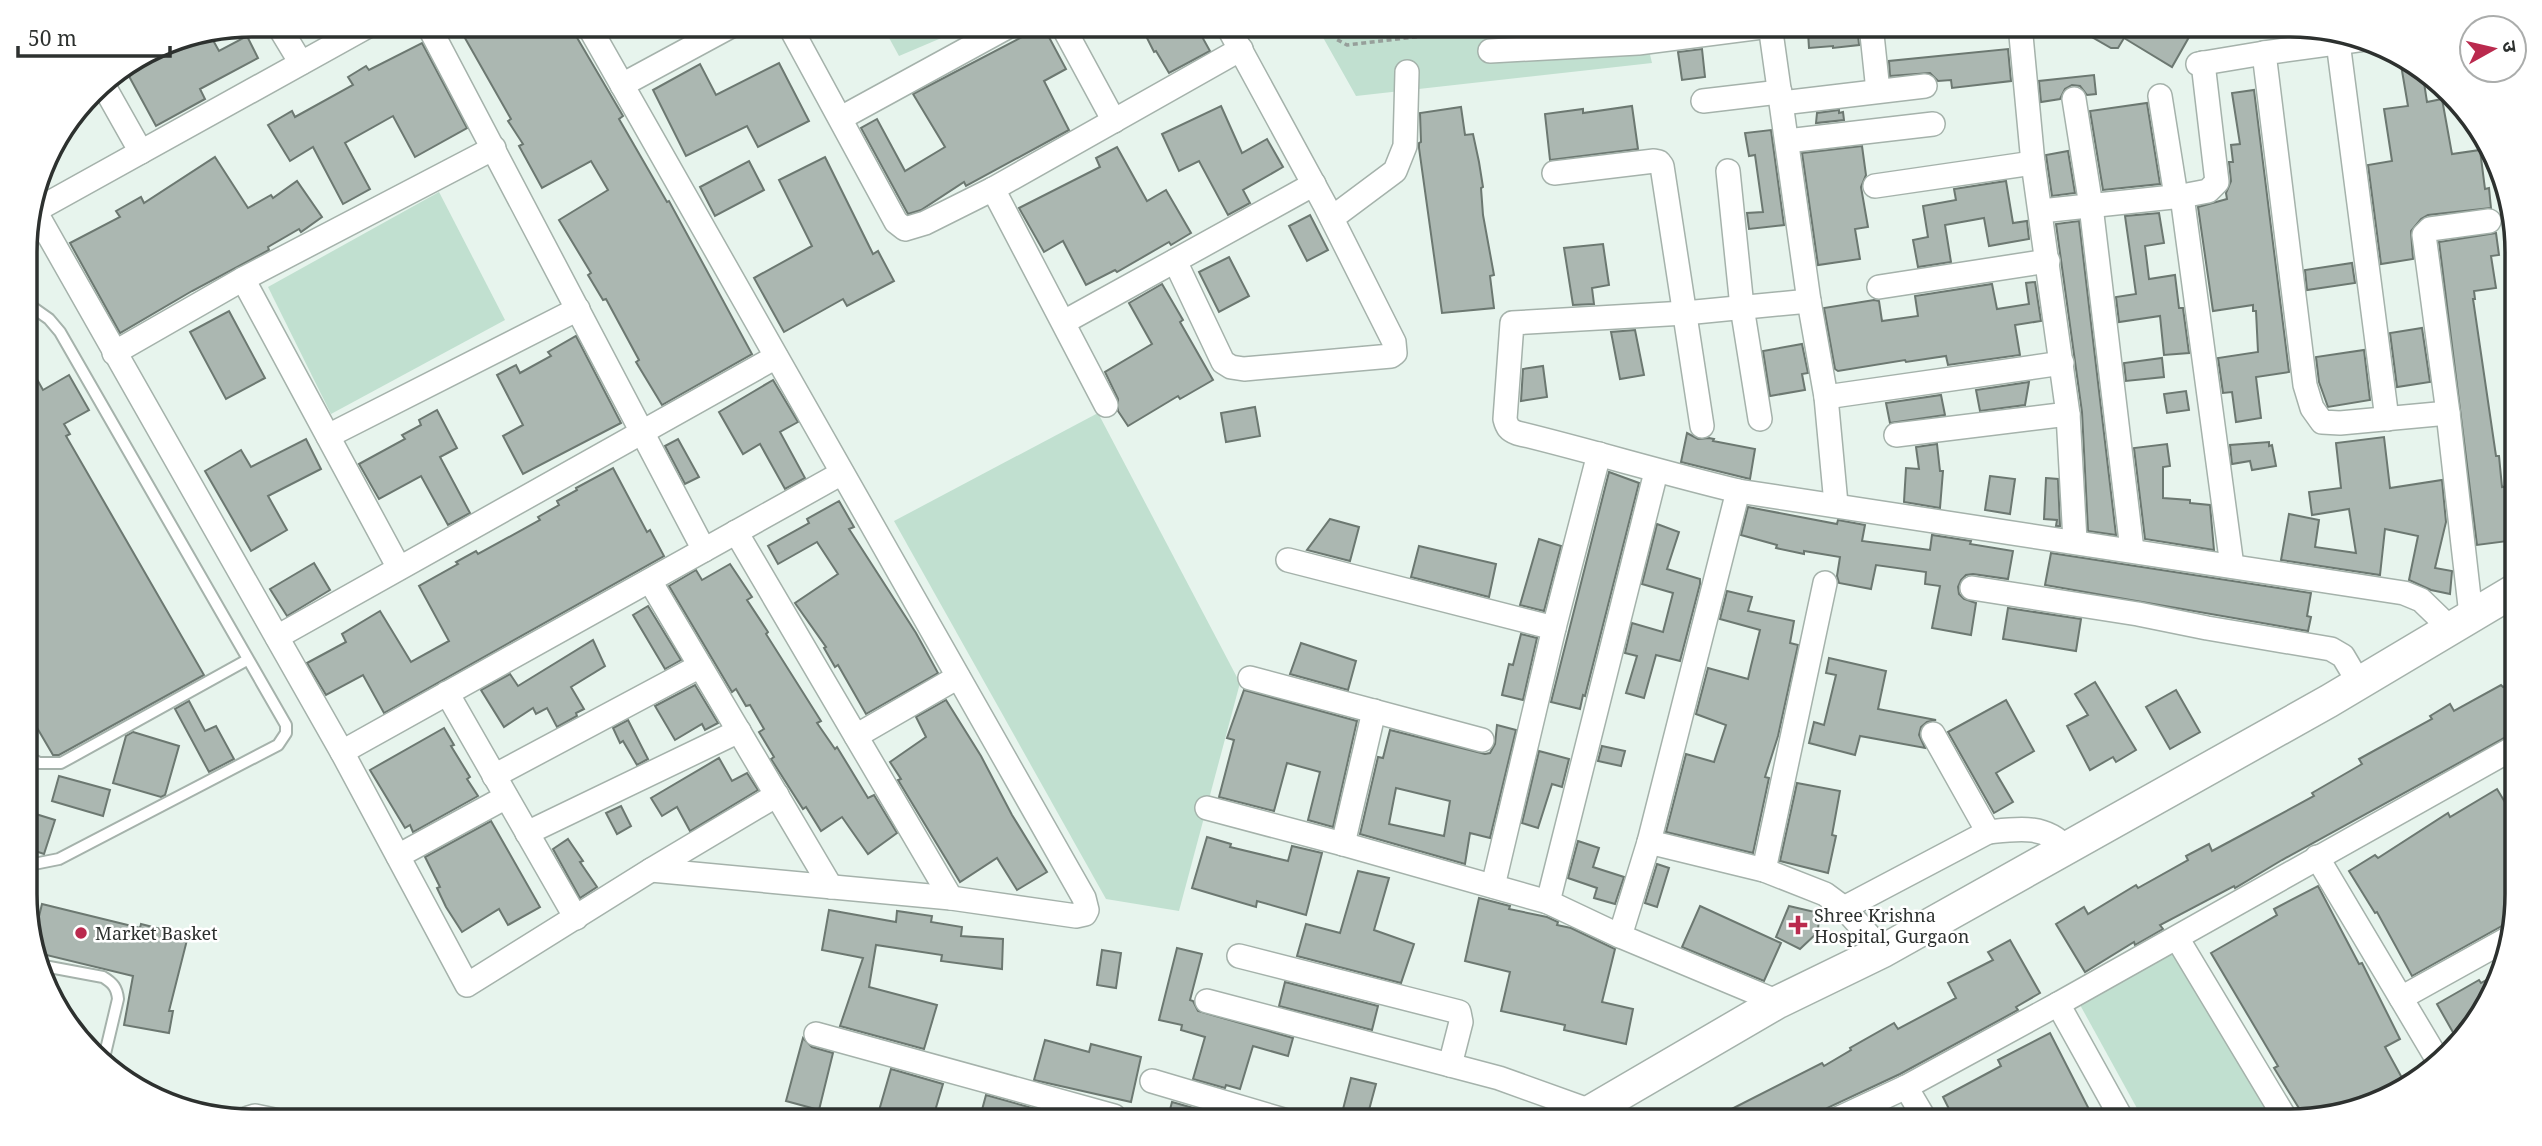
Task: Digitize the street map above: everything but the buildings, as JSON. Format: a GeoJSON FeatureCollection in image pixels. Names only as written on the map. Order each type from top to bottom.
{"type":"FeatureCollection","features":[{"type":"Feature","properties":{"kind":"street"},"geometry":{"type":"LineString","coordinates":[[286,37],[301,63]]}},
{"type":"Feature","properties":{"kind":"street"},"geometry":{"type":"LineString","coordinates":[[42,207],[347,37]]}},
{"type":"Feature","properties":{"kind":"street"},"geometry":{"type":"LineString","coordinates":[[435,37],[704,550]]}},
{"type":"Feature","properties":{"kind":"street"},"geometry":{"type":"LineString","coordinates":[[595,37],[1084,898],[1087,910],[1085,914],[1076,916],[951,898],[651,870]]}},
{"type":"Feature","properties":{"kind":"street"},"geometry":{"type":"LineString","coordinates":[[622,85],[709,37]]}},
{"type":"Feature","properties":{"kind":"street"},"geometry":{"type":"LineString","coordinates":[[796,37],[896,222],[905,229],[925,223],[993,188],[1241,49]]}},
{"type":"Feature","properties":{"kind":"street"},"geometry":{"type":"LineString","coordinates":[[841,118],[987,37]]}},
{"type":"Feature","properties":{"kind":"street"},"geometry":{"type":"LineString","coordinates":[[1069,37],[1114,121]]}},
{"type":"Feature","properties":{"kind":"street"},"geometry":{"type":"LineString","coordinates":[[1175,261],[1223,362],[1231,367],[1244,369],[1391,356],[1395,353],[1394,342],[1332,218],[1234,37]]}},
{"type":"Feature","properties":{"kind":"street"},"geometry":{"type":"LineString","coordinates":[[1490,51],[1638,43],[1682,37]]}},
{"type":"Feature","properties":{"kind":"street"},"geometry":{"type":"LineString","coordinates":[[1772,37],[1809,301],[1826,397],[1836,504]]}},
{"type":"Feature","properties":{"kind":"street"},"geometry":{"type":"LineString","coordinates":[[1872,37],[1878,90]]}},
{"type":"Feature","properties":{"kind":"street"},"geometry":{"type":"LineString","coordinates":[[2021,37],[2034,163],[2068,414],[2075,541]]}},
{"type":"Feature","properties":{"kind":"street"},"geometry":{"type":"LineString","coordinates":[[2040,211],[2208,191],[2217,182],[2201,63],[2337,42]]}},
{"type":"Feature","properties":{"kind":"street"},"geometry":{"type":"LineString","coordinates":[[2338,42],[2387,419]]}},
{"type":"Feature","properties":{"kind":"street"},"geometry":{"type":"LineString","coordinates":[[2264,53],[2305,385],[2312,408],[2322,422],[2448,413]]}},
{"type":"Feature","properties":{"kind":"street"},"geometry":{"type":"LineString","coordinates":[[1332,218],[1395,171],[1405,146],[1407,72]]}},
{"type":"Feature","properties":{"kind":"street"},"geometry":{"type":"LineString","coordinates":[[1703,101],[1781,98],[1925,86]]}},
{"type":"Feature","properties":{"kind":"street"},"geometry":{"type":"LineString","coordinates":[[107,93],[141,152]]}},
{"type":"Feature","properties":{"kind":"street"},"geometry":{"type":"LineString","coordinates":[[2160,96],[2179,196],[2232,566]]}},
{"type":"Feature","properties":{"kind":"street"},"geometry":{"type":"LineString","coordinates":[[2074,99],[2091,206],[2132,550]]}},
{"type":"Feature","properties":{"kind":"street"},"geometry":{"type":"LineString","coordinates":[[1787,141],[1933,124]]}},
{"type":"Feature","properties":{"kind":"street"},"geometry":{"type":"LineString","coordinates":[[114,353],[243,279],[494,148]]}},
{"type":"Feature","properties":{"kind":"street"},"geometry":{"type":"LineString","coordinates":[[1554,173],[1659,162],[1662,166],[1702,426]]}},
{"type":"Feature","properties":{"kind":"street"},"geometry":{"type":"LineString","coordinates":[[1875,186],[2034,163]]}},
{"type":"Feature","properties":{"kind":"street"},"geometry":{"type":"LineString","coordinates":[[1728,171],[1742,307],[1760,419]]}},
{"type":"Feature","properties":{"kind":"street"},"geometry":{"type":"LineString","coordinates":[[1064,322],[1314,184]]}},
{"type":"Feature","properties":{"kind":"street"},"geometry":{"type":"LineString","coordinates":[[993,188],[1106,405]]}},
{"type":"Feature","properties":{"kind":"street"},"geometry":{"type":"LineString","coordinates":[[2461,622],[2448,413],[2424,235],[2430,229],[2489,221]]}},
{"type":"Feature","properties":{"kind":"street"},"geometry":{"type":"LineString","coordinates":[[39,223],[342,752],[467,985],[777,795]]}},
{"type":"Feature","properties":{"kind":"street"},"geometry":{"type":"LineString","coordinates":[[1879,287],[2048,261]]}},
{"type":"Feature","properties":{"kind":"street"},"geometry":{"type":"LineString","coordinates":[[243,279],[399,568]]}},
{"type":"Feature","properties":{"kind":"street"},"geometry":{"type":"LineString","coordinates":[[1809,301],[1685,313],[1512,323],[1504,419],[1507,426],[1517,433],[1656,472],[1738,491],[2404,593],[2461,622]]}},
{"type":"Feature","properties":{"kind":"street"},"geometry":{"type":"LineString","coordinates":[[328,436],[578,309]]}},
{"type":"Feature","properties":{"kind":"street"},"geometry":{"type":"LineString","coordinates":[[276,637],[776,357]]}},
{"type":"Feature","properties":{"kind":"street"},"geometry":{"type":"LineString","coordinates":[[1826,397],[2062,363]]}},
{"type":"Feature","properties":{"kind":"street"},"geometry":{"type":"LineString","coordinates":[[1896,435],[2068,414]]}},
{"type":"Feature","properties":{"kind":"street"},"geometry":{"type":"LineString","coordinates":[[1493,886],[1554,628],[1599,454]]}},
{"type":"Feature","properties":{"kind":"street"},"geometry":{"type":"LineString","coordinates":[[1548,901],[1656,472]]}},
{"type":"Feature","properties":{"kind":"street"},"geometry":{"type":"LineString","coordinates":[[342,752],[842,473]]}},
{"type":"Feature","properties":{"kind":"street"},"geometry":{"type":"LineString","coordinates":[[1620,936],[1649,842],[1738,491]]}},
{"type":"Feature","properties":{"kind":"street"},"geometry":{"type":"LineString","coordinates":[[736,532],[951,898]]}},
{"type":"Feature","properties":{"kind":"street"},"geometry":{"type":"LineString","coordinates":[[1289,560],[1554,628]]}},
{"type":"Feature","properties":{"kind":"street"},"geometry":{"type":"LineString","coordinates":[[650,581],[831,887]]}},
{"type":"Feature","properties":{"kind":"street"},"geometry":{"type":"LineString","coordinates":[[1764,870],[1825,583]]}},
{"type":"Feature","properties":{"kind":"street"},"geometry":{"type":"LineString","coordinates":[[1972,588],[2332,649],[2343,656],[2359,683]]}},
{"type":"Feature","properties":{"kind":"street"},"geometry":{"type":"LineString","coordinates":[[1594,1109],[1778,1002],[1883,951],[2066,848],[2359,683],[2505,596]]}},
{"type":"Feature","properties":{"kind":"street"},"geometry":{"type":"LineString","coordinates":[[494,776],[700,666]]}},
{"type":"Feature","properties":{"kind":"street"},"geometry":{"type":"LineString","coordinates":[[856,736],[958,677]]}},
{"type":"Feature","properties":{"kind":"street"},"geometry":{"type":"LineString","coordinates":[[1250,678],[1482,740]]}},
{"type":"Feature","properties":{"kind":"street"},"geometry":{"type":"LineString","coordinates":[[447,694],[576,918]]}},
{"type":"Feature","properties":{"kind":"street"},"geometry":{"type":"LineString","coordinates":[[1343,844],[1374,711]]}},
{"type":"Feature","properties":{"kind":"street"},"geometry":{"type":"LineString","coordinates":[[527,833],[739,731]]}},
{"type":"Feature","properties":{"kind":"street"},"geometry":{"type":"LineString","coordinates":[[1933,734],[1988,832]]}},
{"type":"Feature","properties":{"kind":"street"},"geometry":{"type":"LineString","coordinates":[[1859,1109],[1906,1087],[2058,1004],[2505,753]]}},
{"type":"Feature","properties":{"kind":"street"},"geometry":{"type":"LineString","coordinates":[[398,856],[506,797]]}},
{"type":"Feature","properties":{"kind":"street"},"geometry":{"type":"LineString","coordinates":[[1207,808],[1548,901],[1620,936],[1778,1002]]}},
{"type":"Feature","properties":{"kind":"street"},"geometry":{"type":"LineString","coordinates":[[1844,908],[1988,832],[2026,829],[2045,832],[2058,839],[2066,848]]}},
{"type":"Feature","properties":{"kind":"street"},"geometry":{"type":"LineString","coordinates":[[1649,842],[1764,870],[1825,894],[1844,908],[1883,951]]}},
{"type":"Feature","properties":{"kind":"street"},"geometry":{"type":"LineString","coordinates":[[2317,858],[2434,1053]]}},
{"type":"Feature","properties":{"kind":"street"},"geometry":{"type":"LineString","coordinates":[[2177,938],[2280,1109]]}},
{"type":"Feature","properties":{"kind":"street"},"geometry":{"type":"LineString","coordinates":[[2401,998],[2499,943]]}},
{"type":"Feature","properties":{"kind":"street"},"geometry":{"type":"LineString","coordinates":[[1239,956],[1459,1012],[1461,1022],[1450,1065]]}},
{"type":"Feature","properties":{"kind":"street"},"geometry":{"type":"LineString","coordinates":[[1207,1001],[1499,1078],[1567,1109]]}},
{"type":"Feature","properties":{"kind":"street"},"geometry":{"type":"LineString","coordinates":[[2058,1004],[2116,1109]]}},
{"type":"Feature","properties":{"kind":"street"},"geometry":{"type":"LineString","coordinates":[[816,1034],[1054,1109]]}},
{"type":"Feature","properties":{"kind":"street"},"geometry":{"type":"LineString","coordinates":[[1152,1082],[1245,1109]]}},
{"type":"Feature","properties":{"kind":"street"},"geometry":{"type":"LineString","coordinates":[[1906,1087],[1919,1109]]}},
{"type":"Feature","properties":{"kind":"lane"},"geometry":{"type":"LineString","coordinates":[[37,310],[49,318],[60,332],[285,725],[286,733],[278,745],[59,859],[37,863]]}},
{"type":"Feature","properties":{"kind":"lane"},"geometry":{"type":"LineString","coordinates":[[37,762],[61,763],[247,660]]}},
{"type":"Feature","properties":{"kind":"lane"},"geometry":{"type":"LineString","coordinates":[[50,968],[103,978],[111,982],[117,991],[118,999],[106,1051]]}},
{"type":"Feature","properties":{"kind":"path"},"geometry":{"type":"LineString","coordinates":[[1336,37],[1339,43],[1347,45],[1415,37]]}},
{"type":"Feature","properties":{"kind":"green space"},"geometry":{"type":"Polygon","coordinates":[[[889,37],[944,37],[899,56],[889,37]]]}},
{"type":"Feature","properties":{"kind":"green space"},"geometry":{"type":"Polygon","coordinates":[[[1323,37],[1646,37],[1652,63],[1356,96],[1323,37]]]}},
{"type":"Feature","properties":{"kind":"green space"},"geometry":{"type":"Polygon","coordinates":[[[439,192],[505,320],[331,414],[268,287],[439,192]]]}},
{"type":"Feature","properties":{"kind":"green space"},"geometry":{"type":"Polygon","coordinates":[[[1098,413],[1240,683],[1179,911],[1106,899],[894,521],[1098,413]]]}},
{"type":"Feature","properties":{"kind":"green space"},"geometry":{"type":"Polygon","coordinates":[[[2180,947],[2269,1109],[2137,1109],[2079,1003],[2180,947]]]}},
{"type":"Feature","properties":{"kind":"place","name":"Shree Krishna Hospital, Gurgaon"},"geometry":{"type":"Point","coordinates":[1798,925]}},
{"type":"Feature","properties":{"kind":"place","name":"Market Basket"},"geometry":{"type":"Point","coordinates":[81,933]}}]}
